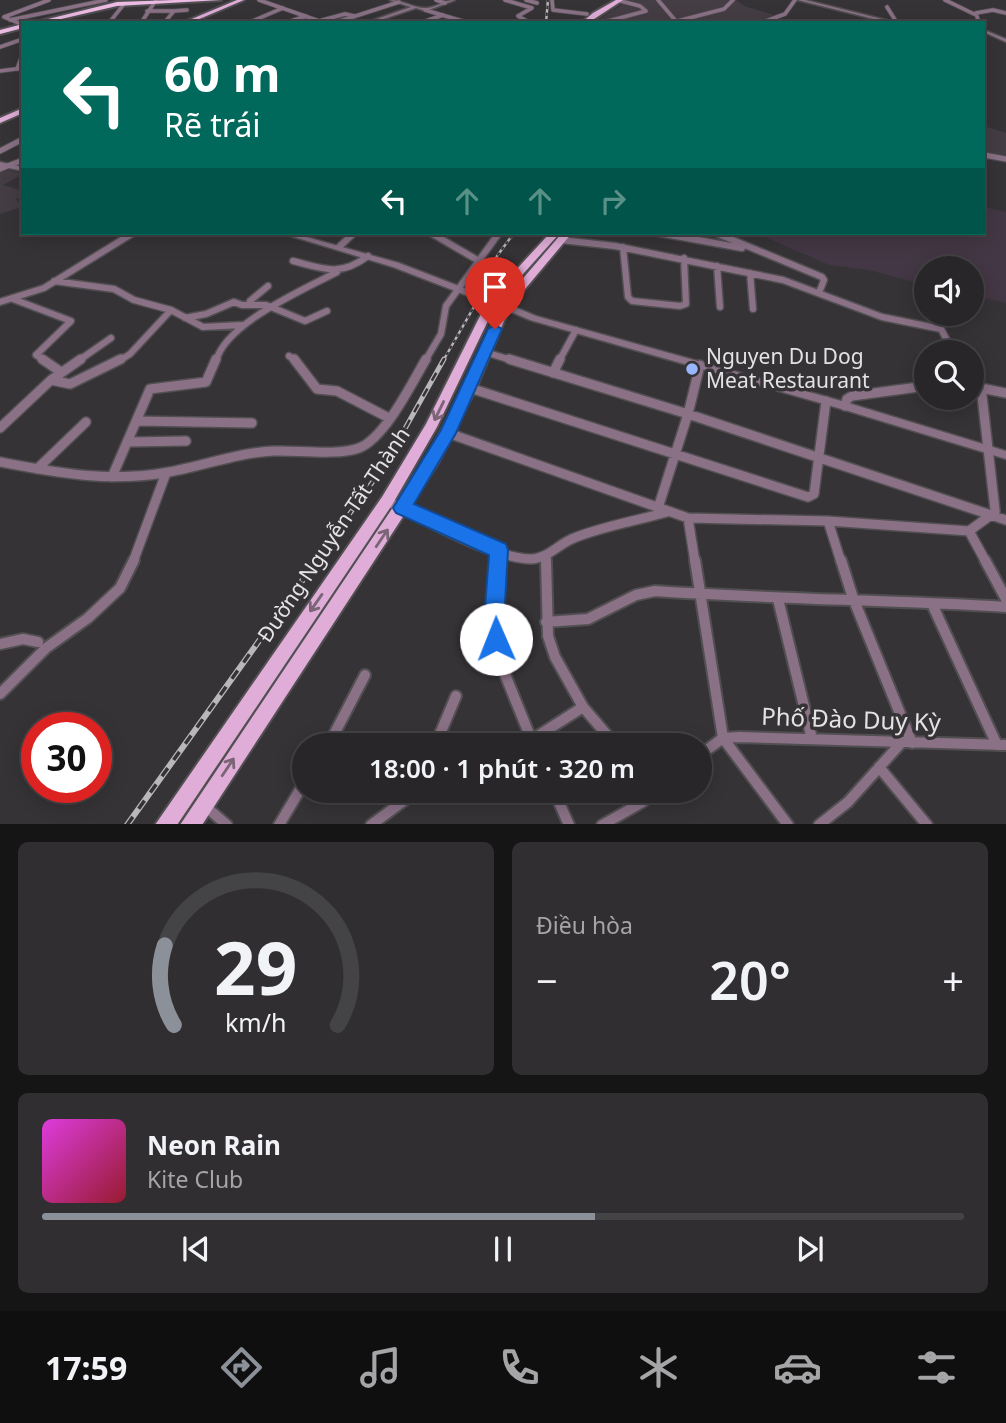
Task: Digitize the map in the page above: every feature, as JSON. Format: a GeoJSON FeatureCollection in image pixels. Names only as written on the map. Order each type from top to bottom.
{"type":"FeatureCollection","features":[{"type":"Feature","properties":{"kind":"highway"},"geometry":{"type":"LineString","coordinates":[[48,21],[107,2],[124,4],[218,0]]}},
{"type":"Feature","properties":{"kind":"highway"},"geometry":{"type":"LineString","coordinates":[[0,32],[21,27]]}},
{"type":"Feature","properties":{"kind":"main road"},"geometry":{"type":"LineString","coordinates":[[190,21],[241,0]]}},
{"type":"Feature","properties":{"kind":"main road"},"geometry":{"type":"LineString","coordinates":[[198,21],[248,0]]}},
{"type":"Feature","properties":{"kind":"main road"},"geometry":{"type":"LineString","coordinates":[[579,21],[587,13],[611,0]]}},
{"type":"Feature","properties":{"kind":"main road"},"geometry":{"type":"LineString","coordinates":[[586,21],[619,0]]}},
{"type":"Feature","properties":{"kind":"main road"},"geometry":{"type":"LineString","coordinates":[[0,119],[21,108]]}},
{"type":"Feature","properties":{"kind":"main road","name":"Đường Nguyễn Tất Thành"},"geometry":{"type":"LineString","coordinates":[[165,824],[387,500],[499,304],[559,236]]}},
{"type":"Feature","properties":{"kind":"main road","name":"Đường Nguyễn Tất Thành"},"geometry":{"type":"LineString","coordinates":[[190,824],[402,508],[448,433],[485,352],[499,304]]}},
{"type":"Feature","properties":{"kind":"main road"},"geometry":{"type":"LineString","coordinates":[[452,384],[470,388]]}},
{"type":"Feature","properties":{"kind":"street"},"geometry":{"type":"LineString","coordinates":[[2,18],[49,0]]}},
{"type":"Feature","properties":{"kind":"street"},"geometry":{"type":"LineString","coordinates":[[68,1],[78,0]]}},
{"type":"Feature","properties":{"kind":"street"},"geometry":{"type":"LineString","coordinates":[[259,0],[319,21],[345,14],[356,16]]}},
{"type":"Feature","properties":{"kind":"street"},"geometry":{"type":"LineString","coordinates":[[392,0],[458,21]]}},
{"type":"Feature","properties":{"kind":"street"},"geometry":{"type":"LineString","coordinates":[[436,0],[445,3]]}},
{"type":"Feature","properties":{"kind":"street"},"geometry":{"type":"LineString","coordinates":[[374,21],[453,0]]}},
{"type":"Feature","properties":{"kind":"street"},"geometry":{"type":"LineString","coordinates":[[505,0],[532,8],[518,16],[527,21]]}},
{"type":"Feature","properties":{"kind":"street"},"geometry":{"type":"LineString","coordinates":[[526,0],[537,3]]}},
{"type":"Feature","properties":{"kind":"street"},"geometry":{"type":"LineString","coordinates":[[552,0],[553,10],[587,13]]}},
{"type":"Feature","properties":{"kind":"street"},"geometry":{"type":"LineString","coordinates":[[608,21],[646,11],[640,6],[619,0]]}},
{"type":"Feature","properties":{"kind":"street"},"geometry":{"type":"LineString","coordinates":[[658,0],[672,19],[724,9],[730,6],[733,0]]}},
{"type":"Feature","properties":{"kind":"street"},"geometry":{"type":"LineString","coordinates":[[766,21],[785,14],[797,0],[888,21]]}},
{"type":"Feature","properties":{"kind":"street"},"geometry":{"type":"LineString","coordinates":[[945,0],[974,14],[977,21]]}},
{"type":"Feature","properties":{"kind":"street"},"geometry":{"type":"LineString","coordinates":[[142,21],[155,1]]}},
{"type":"Feature","properties":{"kind":"street"},"geometry":{"type":"LineString","coordinates":[[340,21],[401,1]]}},
{"type":"Feature","properties":{"kind":"street"},"geometry":{"type":"LineString","coordinates":[[12,21],[107,2]]}},
{"type":"Feature","properties":{"kind":"street"},"geometry":{"type":"LineString","coordinates":[[110,21],[124,4]]}},
{"type":"Feature","properties":{"kind":"street"},"geometry":{"type":"LineString","coordinates":[[887,6],[895,21]]}},
{"type":"Feature","properties":{"kind":"street"},"geometry":{"type":"LineString","coordinates":[[253,21],[283,8]]}},
{"type":"Feature","properties":{"kind":"street"},"geometry":{"type":"LineString","coordinates":[[382,21],[422,8]]}},
{"type":"Feature","properties":{"kind":"street"},"geometry":{"type":"LineString","coordinates":[[147,11],[187,10]]}},
{"type":"Feature","properties":{"kind":"street"},"geometry":{"type":"LineString","coordinates":[[974,14],[993,10],[1006,13]]}},
{"type":"Feature","properties":{"kind":"street"},"geometry":{"type":"LineString","coordinates":[[166,21],[174,11]]}},
{"type":"Feature","properties":{"kind":"street"},"geometry":{"type":"LineString","coordinates":[[426,21],[443,15]]}},
{"type":"Feature","properties":{"kind":"street"},"geometry":{"type":"LineString","coordinates":[[293,21],[306,16]]}},
{"type":"Feature","properties":{"kind":"street"},"geometry":{"type":"LineString","coordinates":[[2,18],[21,25]]}},
{"type":"Feature","properties":{"kind":"street"},"geometry":{"type":"LineString","coordinates":[[985,31],[1006,41]]}},
{"type":"Feature","properties":{"kind":"street"},"geometry":{"type":"LineString","coordinates":[[0,47],[21,40]]}},
{"type":"Feature","properties":{"kind":"street"},"geometry":{"type":"LineString","coordinates":[[0,71],[20,69]]}},
{"type":"Feature","properties":{"kind":"street"},"geometry":{"type":"LineString","coordinates":[[0,151],[21,140]]}},
{"type":"Feature","properties":{"kind":"street"},"geometry":{"type":"LineString","coordinates":[[985,155],[1006,159]]}},
{"type":"Feature","properties":{"kind":"street"},"geometry":{"type":"LineString","coordinates":[[11,167],[21,161]]}},
{"type":"Feature","properties":{"kind":"street"},"geometry":{"type":"LineString","coordinates":[[0,167],[21,169]]}},
{"type":"Feature","properties":{"kind":"street"},"geometry":{"type":"LineString","coordinates":[[0,302],[44,288],[130,235]]}},
{"type":"Feature","properties":{"kind":"street"},"geometry":{"type":"LineString","coordinates":[[293,235],[368,256],[533,318],[845,406],[1006,455]]}},
{"type":"Feature","properties":{"kind":"street"},"geometry":{"type":"LineString","coordinates":[[339,247],[352,235]]}},
{"type":"Feature","properties":{"kind":"street"},"geometry":{"type":"LineString","coordinates":[[434,235],[479,261]]}},
{"type":"Feature","properties":{"kind":"street"},"geometry":{"type":"LineString","coordinates":[[0,463],[72,476],[112,477],[166,473],[272,452],[309,453],[355,449],[376,436],[388,418],[442,334],[446,306],[456,289],[498,235]]}},
{"type":"Feature","properties":{"kind":"street"},"geometry":{"type":"LineString","coordinates":[[669,235],[719,245],[748,247]]}},
{"type":"Feature","properties":{"kind":"street"},"geometry":{"type":"LineString","coordinates":[[721,235],[822,277],[824,279],[820,293]]}},
{"type":"Feature","properties":{"kind":"street"},"geometry":{"type":"LineString","coordinates":[[559,236],[684,258],[783,280],[882,317],[941,329],[947,340]]}},
{"type":"Feature","properties":{"kind":"street"},"geometry":{"type":"LineString","coordinates":[[623,247],[628,297],[632,301],[686,304],[684,258]]}},
{"type":"Feature","properties":{"kind":"street"},"geometry":{"type":"LineString","coordinates":[[112,477],[150,389],[206,382],[221,345],[273,307],[337,272],[351,270],[368,256]]}},
{"type":"Feature","properties":{"kind":"street"},"geometry":{"type":"LineString","coordinates":[[293,261],[337,272]]}},
{"type":"Feature","properties":{"kind":"street"},"geometry":{"type":"LineString","coordinates":[[717,266],[720,307]]}},
{"type":"Feature","properties":{"kind":"street"},"geometry":{"type":"LineString","coordinates":[[750,273],[753,309]]}},
{"type":"Feature","properties":{"kind":"street"},"geometry":{"type":"LineString","coordinates":[[54,281],[114,289],[134,300],[171,310],[203,327],[242,325]]}},
{"type":"Feature","properties":{"kind":"street"},"geometry":{"type":"LineString","coordinates":[[185,318],[206,314],[230,302],[242,305],[268,286]]}},
{"type":"Feature","properties":{"kind":"street"},"geometry":{"type":"LineString","coordinates":[[13,299],[71,321],[36,355],[61,372]]}},
{"type":"Feature","properties":{"kind":"street"},"geometry":{"type":"LineString","coordinates":[[250,301],[273,307],[305,321],[327,311]]}},
{"type":"Feature","properties":{"kind":"street"},"geometry":{"type":"LineString","coordinates":[[51,380],[70,384],[107,368],[130,354],[171,310]]}},
{"type":"Feature","properties":{"kind":"street"},"geometry":{"type":"LineString","coordinates":[[553,373],[576,330]]}},
{"type":"Feature","properties":{"kind":"street"},"geometry":{"type":"LineString","coordinates":[[0,428],[51,380],[111,338]]}},
{"type":"Feature","properties":{"kind":"street"},"geometry":{"type":"LineString","coordinates":[[485,352],[688,414],[1006,520]]}},
{"type":"Feature","properties":{"kind":"street"},"geometry":{"type":"LineString","coordinates":[[289,356],[317,389],[337,391],[388,418]]}},
{"type":"Feature","properties":{"kind":"street"},"geometry":{"type":"LineString","coordinates":[[663,510],[673,455],[688,414],[701,365]]}},
{"type":"Feature","properties":{"kind":"street"},"geometry":{"type":"LineString","coordinates":[[984,387],[1006,393]]}},
{"type":"Feature","properties":{"kind":"street"},"geometry":{"type":"LineString","coordinates":[[470,388],[808,497],[814,494],[826,401]]}},
{"type":"Feature","properties":{"kind":"street"},"geometry":{"type":"LineString","coordinates":[[845,406],[847,399],[852,396],[914,388]]}},
{"type":"Feature","properties":{"kind":"street"},"geometry":{"type":"LineString","coordinates":[[448,433],[688,518],[828,520],[969,531],[995,514],[979,410]]}},
{"type":"Feature","properties":{"kind":"street"},"geometry":{"type":"LineString","coordinates":[[137,421],[252,423]]}},
{"type":"Feature","properties":{"kind":"street"},"geometry":{"type":"LineString","coordinates":[[37,469],[86,422]]}},
{"type":"Feature","properties":{"kind":"street"},"geometry":{"type":"LineString","coordinates":[[128,442],[186,441]]}},
{"type":"Feature","properties":{"kind":"street"},"geometry":{"type":"LineString","coordinates":[[0,694],[46,648],[88,618],[120,588],[141,545],[166,473]]}},
{"type":"Feature","properties":{"kind":"street"},"geometry":{"type":"LineString","coordinates":[[387,500],[499,550],[532,559],[546,555],[563,542],[586,533],[663,510]]}},
{"type":"Feature","properties":{"kind":"street"},"geometry":{"type":"LineString","coordinates":[[688,518],[723,738],[788,824]]}},
{"type":"Feature","properties":{"kind":"street"},"geometry":{"type":"LineString","coordinates":[[818,824],[848,802],[879,767],[907,743],[853,598],[828,520]]}},
{"type":"Feature","properties":{"kind":"street"},"geometry":{"type":"LineString","coordinates":[[969,531],[1006,599]]}},
{"type":"Feature","properties":{"kind":"street"},"geometry":{"type":"LineString","coordinates":[[499,550],[494,620],[498,657],[525,733]]}},
{"type":"Feature","properties":{"kind":"street"},"geometry":{"type":"LineString","coordinates":[[546,555],[546,622],[555,657],[583,707],[605,733]]}},
{"type":"Feature","properties":{"kind":"street"},"geometry":{"type":"LineString","coordinates":[[546,622],[588,619],[636,595],[655,591],[778,599],[826,597],[1006,607]]}},
{"type":"Feature","properties":{"kind":"street"},"geometry":{"type":"LineString","coordinates":[[778,599],[812,738]]}},
{"type":"Feature","properties":{"kind":"street"},"geometry":{"type":"LineString","coordinates":[[932,604],[1002,745]]}},
{"type":"Feature","properties":{"kind":"street"},"geometry":{"type":"LineString","coordinates":[[0,644],[23,639],[38,642]]}},
{"type":"Feature","properties":{"kind":"street"},"geometry":{"type":"LineString","coordinates":[[335,733],[365,675]]}},
{"type":"Feature","properties":{"kind":"street"},"geometry":{"type":"LineString","coordinates":[[443,733],[456,696]]}},
{"type":"Feature","properties":{"kind":"street"},"geometry":{"type":"LineString","coordinates":[[545,733],[583,707]]}},
{"type":"Feature","properties":{"kind":"street"},"geometry":{"type":"LineString","coordinates":[[712,746],[723,738]]}},
{"type":"Feature","properties":{"kind":"street","name":"Phố Đào Duy Kỳ"},"geometry":{"type":"LineString","coordinates":[[723,738],[812,738],[1002,745]]}},
{"type":"Feature","properties":{"kind":"street"},"geometry":{"type":"LineString","coordinates":[[879,767],[927,824]]}},
{"type":"Feature","properties":{"kind":"street"},"geometry":{"type":"LineString","coordinates":[[186,791],[227,824]]}},
{"type":"Feature","properties":{"kind":"street"},"geometry":{"type":"LineString","coordinates":[[279,824],[292,803]]}},
{"type":"Feature","properties":{"kind":"street"},"geometry":{"type":"LineString","coordinates":[[371,824],[396,803]]}},
{"type":"Feature","properties":{"kind":"street"},"geometry":{"type":"LineString","coordinates":[[559,803],[569,824]]}},
{"type":"Feature","properties":{"kind":"street"},"geometry":{"type":"LineString","coordinates":[[602,824],[641,803]]}},
{"type":"Feature","properties":{"kind":"shaded area"},"geometry":{"type":"Polygon","coordinates":[[[629,0],[736,0],[744,6],[774,15],[756,21],[596,21],[629,0]]]}},
{"type":"Feature","properties":{"kind":"shaded area"},"geometry":{"type":"Polygon","coordinates":[[[985,126],[1006,133],[1006,163],[985,159],[985,126]]]}},
{"type":"Feature","properties":{"kind":"shaded area"},"geometry":{"type":"Polygon","coordinates":[[[9,170],[21,173],[3,185],[21,190],[21,197],[16,199],[21,207],[0,214],[0,172],[9,170]]]}},
{"type":"Feature","properties":{"kind":"shaded area"},"geometry":{"type":"Polygon","coordinates":[[[985,207],[1006,212],[1006,303],[984,298],[984,256],[914,256],[914,282],[869,270],[829,265],[761,235],[985,235],[985,207]]]}},
{"type":"Feature","properties":{"kind":"railway"},"geometry":{"type":"LineString","coordinates":[[546,21],[548,0]]}},
{"type":"Feature","properties":{"kind":"railway"},"geometry":{"type":"LineString","coordinates":[[443,361],[479,298],[497,256],[513,235]]}},
{"type":"Feature","properties":{"kind":"railway"},"geometry":{"type":"LineString","coordinates":[[315,562],[384,466],[444,359]]}},
{"type":"Feature","properties":{"kind":"railway"},"geometry":{"type":"LineString","coordinates":[[128,824],[317,560]]}},
{"type":"Feature","properties":{"kind":"place","name":"Nguyen Du Dog Meat Restaurant"},"geometry":{"type":"Point","coordinates":[692,369]}},
{"type":"Feature","properties":{"kind":"route"},"geometry":{"type":"LineString","coordinates":[[495,329],[448,433],[402,508],[499,550],[494,620],[496,639]]}}]}
